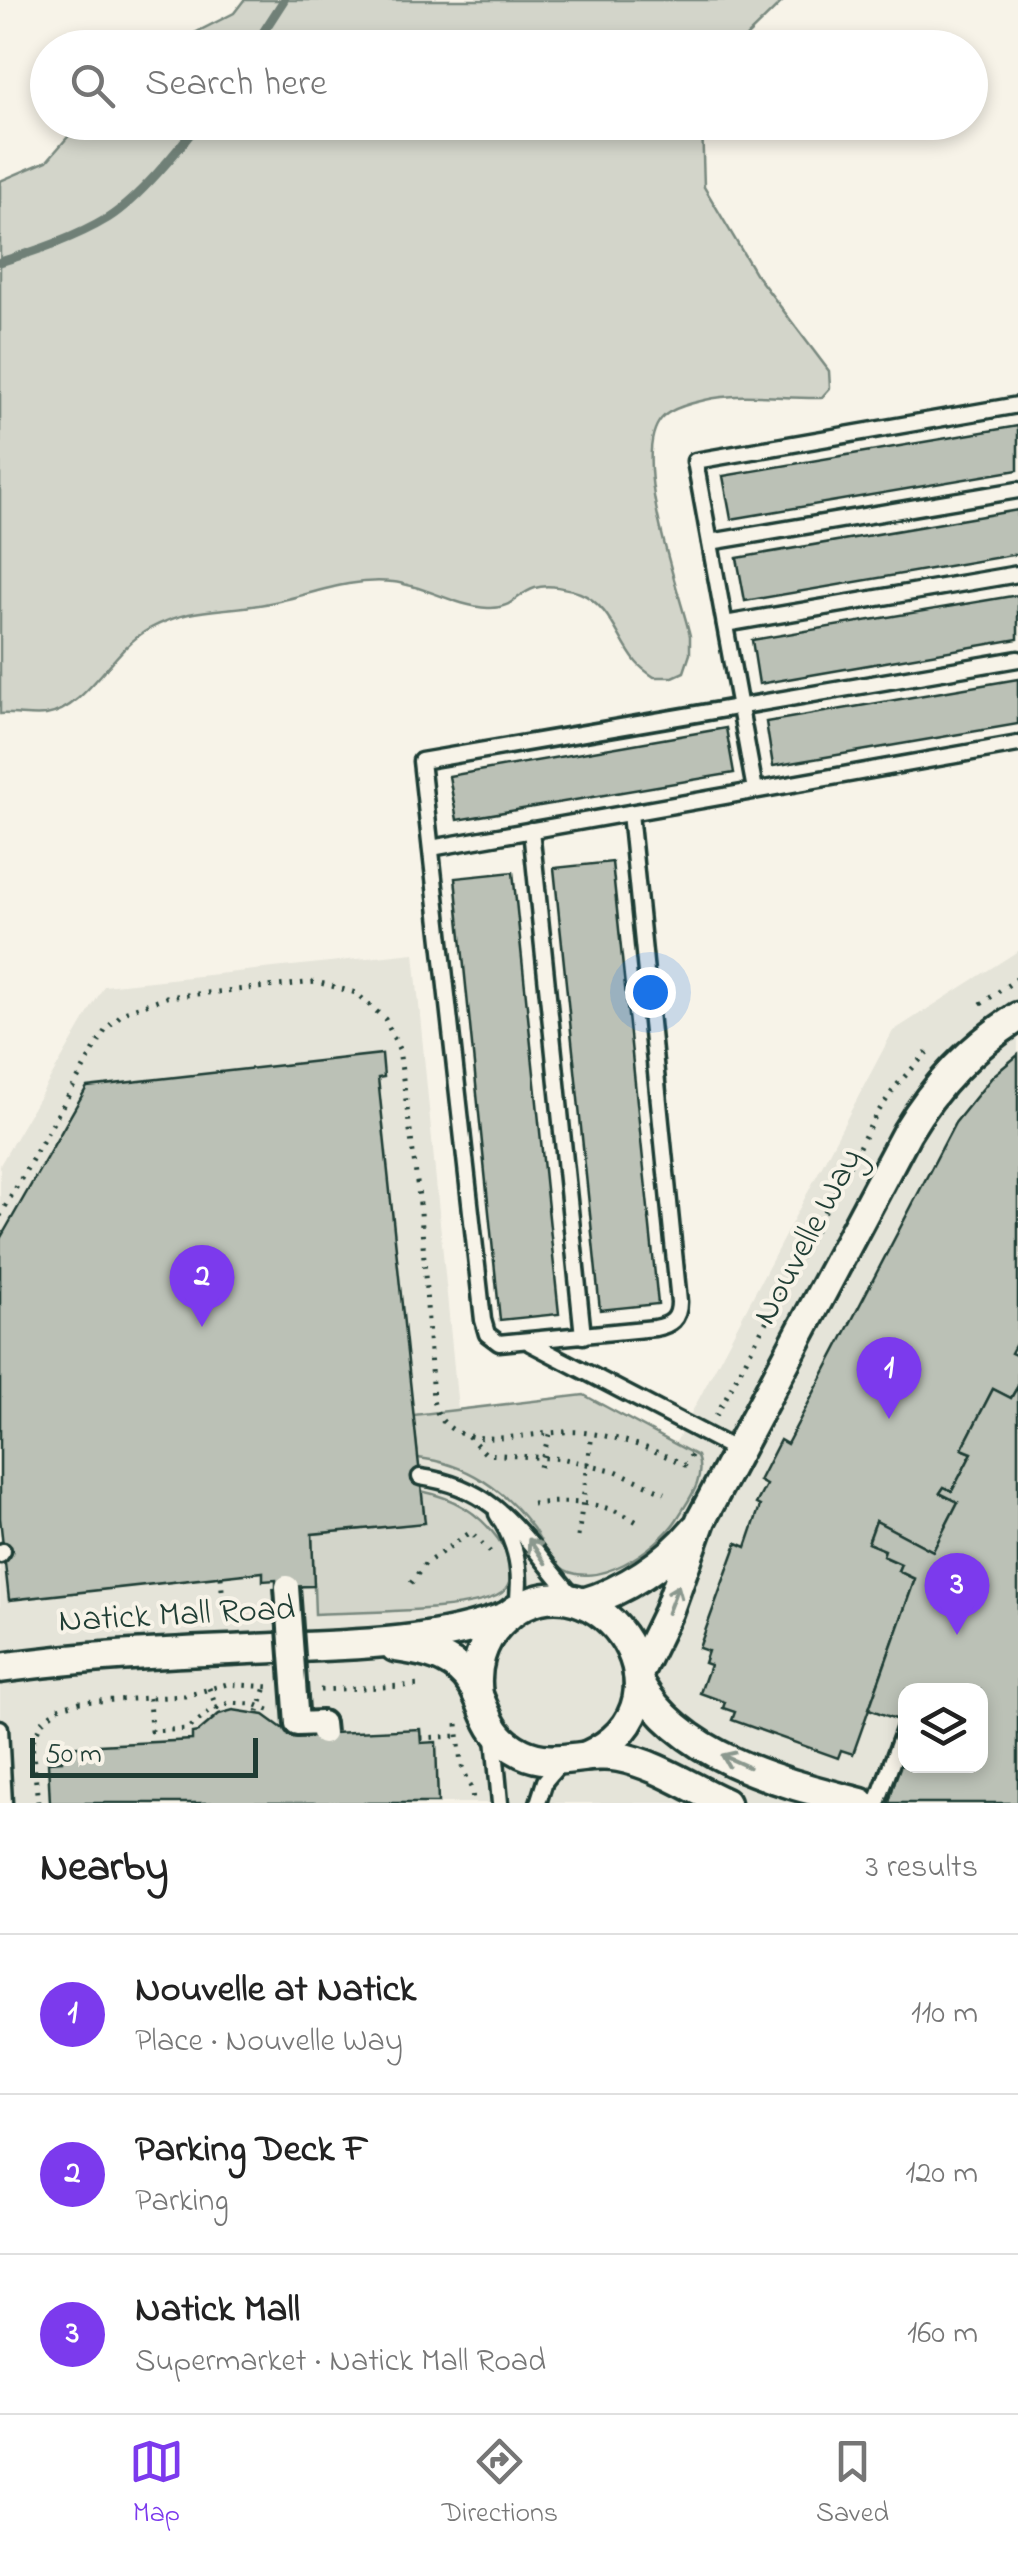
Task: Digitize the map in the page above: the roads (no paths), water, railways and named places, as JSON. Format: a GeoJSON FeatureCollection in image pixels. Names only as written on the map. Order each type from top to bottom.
{"type":"FeatureCollection","features":[{"type":"Feature","properties":{"kind":"street","name":"Nouvelle Way"},"geometry":{"type":"LineString","coordinates":[[639,1678],[702,1520],[924,1104],[961,1061],[1018,1017]]}},
{"type":"Feature","properties":{"kind":"street","name":"Nouvelle Way"},"geometry":{"type":"LineString","coordinates":[[580,1603],[612,1592],[644,1573],[681,1544],[702,1520]]}},
{"type":"Feature","properties":{"kind":"street"},"geometry":{"type":"LineString","coordinates":[[288,1587],[297,1724],[322,1723],[323,1734]]}},
{"type":"Feature","properties":{"kind":"street","name":"Natick Mall Road"},"geometry":{"type":"LineString","coordinates":[[0,1668],[92,1656],[358,1644],[463,1628],[544,1600],[580,1603]]}},
{"type":"Feature","properties":{"kind":"street"},"geometry":{"type":"LineString","coordinates":[[574,1759],[604,1746],[622,1730],[632,1714],[639,1678],[625,1635],[610,1618],[580,1603]]}},
{"type":"Feature","properties":{"kind":"street"},"geometry":{"type":"LineString","coordinates":[[474,1711],[480,1656],[491,1634],[512,1613]]}},
{"type":"Feature","properties":{"kind":"street","name":"Natick Mall Road"},"geometry":{"type":"LineString","coordinates":[[358,1644],[409,1649],[444,1659],[466,1676],[474,1711],[522,1753],[574,1759],[624,1758],[725,1803]]}},
{"type":"Feature","properties":{"kind":"street"},"geometry":{"type":"LineString","coordinates":[[639,1678],[668,1719],[709,1748],[757,1771],[860,1803]]}},
{"type":"Feature","properties":{"kind":"lane"},"geometry":{"type":"LineString","coordinates":[[755,790],[695,461],[1018,405]]}},
{"type":"Feature","properties":{"kind":"lane"},"geometry":{"type":"LineString","coordinates":[[710,542],[1018,490]]}},
{"type":"Feature","properties":{"kind":"lane"},"geometry":{"type":"LineString","coordinates":[[724,624],[1018,574]]}},
{"type":"Feature","properties":{"kind":"lane"},"geometry":{"type":"LineString","coordinates":[[630,812],[678,1308],[674,1321],[663,1327],[499,1342],[492,1340],[484,1328],[420,761],[1018,659]]}},
{"type":"Feature","properties":{"kind":"lane"},"geometry":{"type":"LineString","coordinates":[[432,848],[1018,744]]}},
{"type":"Feature","properties":{"kind":"lane"},"geometry":{"type":"LineString","coordinates":[[531,830],[583,1336]]}},
{"type":"Feature","properties":{"kind":"lane"},"geometry":{"type":"LineString","coordinates":[[528,1342],[738,1451]]}},
{"type":"Feature","properties":{"kind":"lane"},"geometry":{"type":"LineString","coordinates":[[420,1477],[458,1486],[523,1531],[551,1572],[580,1603]]}},
{"type":"Feature","properties":{"kind":"lane"},"geometry":{"type":"LineString","coordinates":[[490,1506],[503,1523],[516,1554],[519,1576],[512,1613]]}},
{"type":"Feature","properties":{"kind":"lane"},"geometry":{"type":"LineString","coordinates":[[474,1711],[498,1758],[500,1803]]}},
{"type":"Feature","properties":{"kind":"lane"},"geometry":{"type":"LineString","coordinates":[[0,1728],[4,1803]]}},
{"type":"Feature","properties":{"kind":"lane"},"geometry":{"type":"LineString","coordinates":[[877,1803],[898,1746]]}},
{"type":"Feature","properties":{"kind":"lane"},"geometry":{"type":"LineString","coordinates":[[538,1803],[545,1781],[574,1759]]}},
{"type":"Feature","properties":{"kind":"waterway"},"geometry":{"type":"LineString","coordinates":[[265,30],[284,0]]}},
{"type":"Feature","properties":{"kind":"waterway"},"geometry":{"type":"LineString","coordinates":[[0,262],[69,238],[108,218],[144,187],[185,140]]}},
{"type":"Feature","properties":{"kind":"place","name":"Parking Deck F"},"geometry":{"type":"Point","coordinates":[202,1327]}},
{"type":"Feature","properties":{"kind":"place","name":"Nouvelle at Natick"},"geometry":{"type":"Point","coordinates":[889,1419]}},
{"type":"Feature","properties":{"kind":"place","name":"Natick Mall"},"geometry":{"type":"Point","coordinates":[957,1635]}}]}
